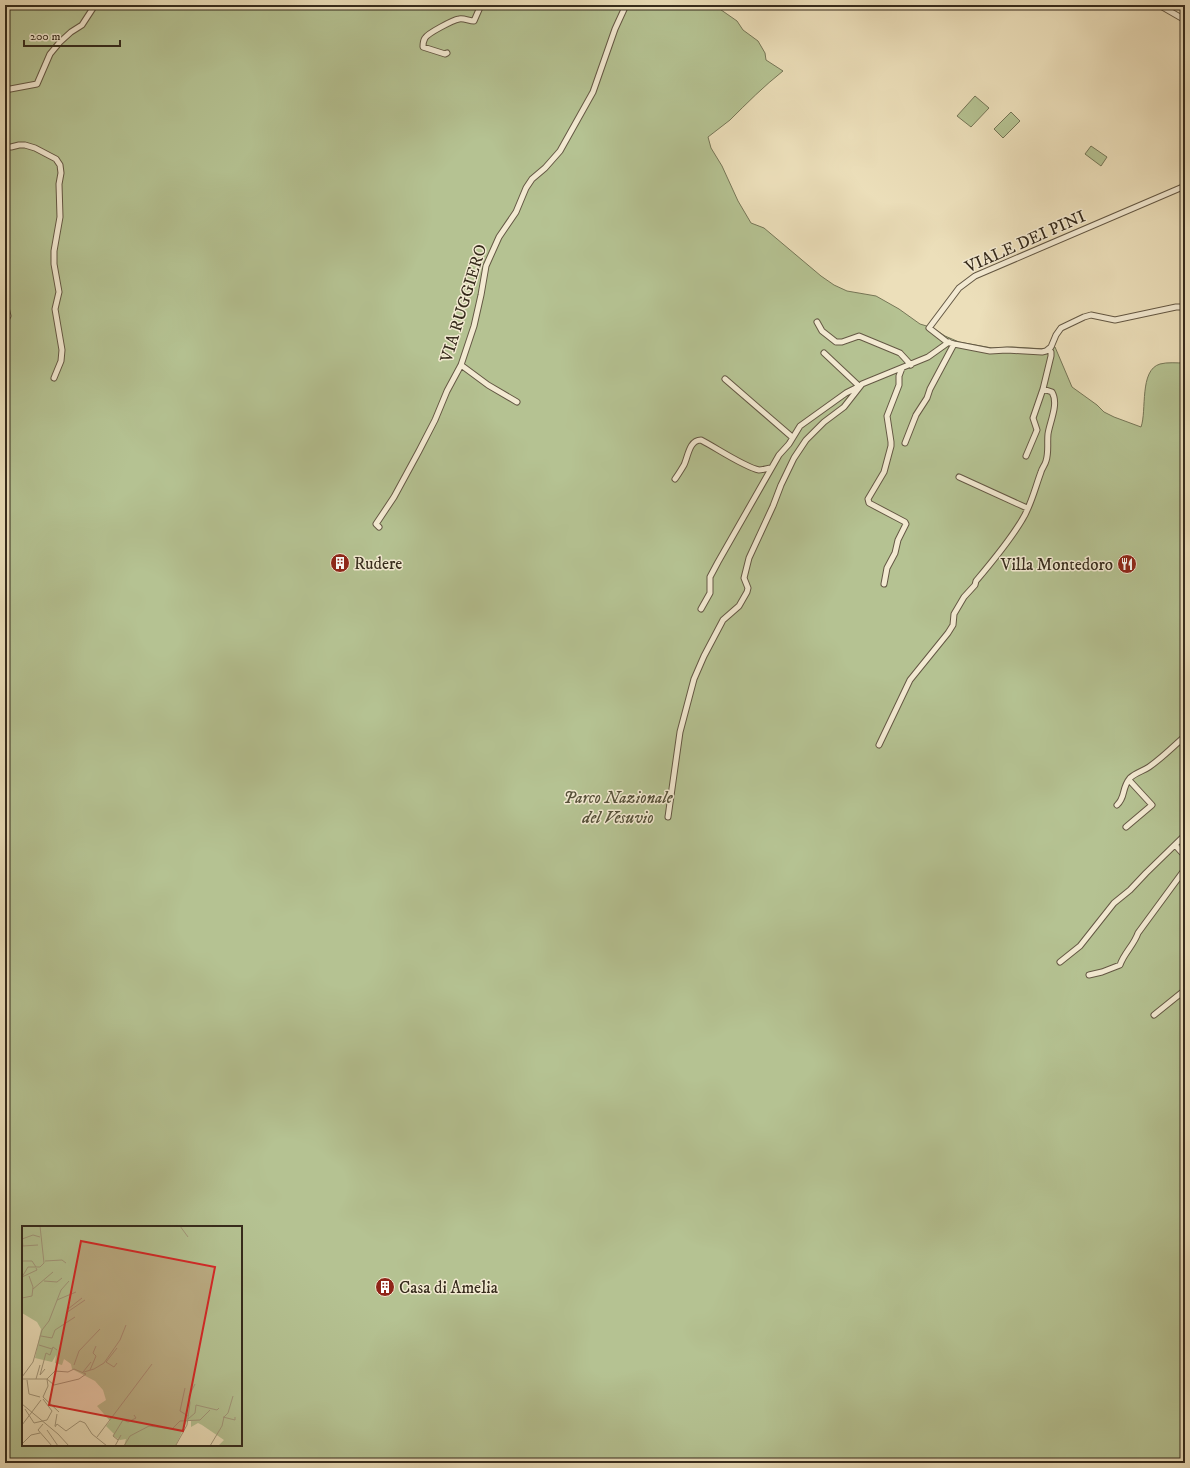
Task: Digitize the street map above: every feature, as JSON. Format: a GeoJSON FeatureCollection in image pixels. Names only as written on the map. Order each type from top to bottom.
{"type":"FeatureCollection","features":[{"type":"Feature","properties":{"kind":"street"},"geometry":{"type":"LineString","coordinates":[[5,90],[37,84],[50,54],[71,32],[82,25],[95,5]]}},
{"type":"Feature","properties":{"kind":"street"},"geometry":{"type":"LineString","coordinates":[[447,53],[423,47],[422,45],[425,37],[453,20],[462,19],[474,21],[481,5]]}},
{"type":"Feature","properties":{"kind":"street","name":"VIA RUGGIERO"},"geometry":{"type":"LineString","coordinates":[[380,527],[376,524],[394,497],[419,451],[435,420],[447,391],[461,366],[474,326],[486,266],[500,237],[516,212],[526,188],[532,179],[546,168],[560,151],[593,92],[615,29],[626,5]]}},
{"type":"Feature","properties":{"kind":"street"},"geometry":{"type":"LineString","coordinates":[[1160,5],[1185,20]]}},
{"type":"Feature","properties":{"kind":"street"},"geometry":{"type":"LineString","coordinates":[[5,147],[25,145],[35,148],[56,159],[60,165],[60,217],[54,251],[54,264],[59,292],[55,309],[62,350],[61,361],[54,378]]}},
{"type":"Feature","properties":{"kind":"street","name":"VIALE DEI PINI"},"geometry":{"type":"LineString","coordinates":[[1049,350],[1042,352],[1007,350],[990,351],[952,343],[929,328],[959,288],[975,276],[1185,186]]}},
{"type":"Feature","properties":{"kind":"street"},"geometry":{"type":"LineString","coordinates":[[5,303],[8,316],[5,322]]}},
{"type":"Feature","properties":{"kind":"street"},"geometry":{"type":"LineString","coordinates":[[1026,456],[1037,430],[1033,418],[1052,356],[1049,350],[1058,331],[1066,325],[1084,317],[1097,316],[1115,320],[1176,306],[1185,307]]}},
{"type":"Feature","properties":{"kind":"street"},"geometry":{"type":"LineString","coordinates":[[817,322],[822,331],[835,341],[842,342],[858,336],[900,353],[911,365]]}},
{"type":"Feature","properties":{"kind":"street"},"geometry":{"type":"LineString","coordinates":[[701,609],[710,593],[710,577],[771,468],[800,426],[862,384],[911,365],[952,343]]}},
{"type":"Feature","properties":{"kind":"street"},"geometry":{"type":"LineString","coordinates":[[905,443],[916,415],[927,398],[952,343]]}},
{"type":"Feature","properties":{"kind":"street"},"geometry":{"type":"LineString","coordinates":[[824,353],[859,386]]}},
{"type":"Feature","properties":{"kind":"street"},"geometry":{"type":"LineString","coordinates":[[461,366],[488,385],[517,402]]}},
{"type":"Feature","properties":{"kind":"street"},"geometry":{"type":"LineString","coordinates":[[884,584],[898,540],[906,526],[906,523],[869,503],[868,499],[884,472],[891,446],[886,416],[899,385],[899,376],[902,368]]}},
{"type":"Feature","properties":{"kind":"street"},"geometry":{"type":"LineString","coordinates":[[725,378],[792,437]]}},
{"type":"Feature","properties":{"kind":"street"},"geometry":{"type":"LineString","coordinates":[[668,817],[680,732],[694,680],[704,656],[723,620],[739,606],[747,592],[748,588],[744,578],[749,558],[794,458],[806,440],[824,422],[844,407],[859,386]]}},
{"type":"Feature","properties":{"kind":"street"},"geometry":{"type":"LineString","coordinates":[[879,745],[910,680],[948,633],[953,625],[953,616],[964,597],[975,585],[976,581],[1014,532],[1022,520],[1034,494],[1042,469],[1046,462],[1048,434],[1054,410],[1053,393],[1043,389]]}},
{"type":"Feature","properties":{"kind":"street"},"geometry":{"type":"LineString","coordinates":[[675,479],[685,464],[687,454],[694,441],[698,440],[701,440],[735,459],[755,468],[762,470],[771,468]]}},
{"type":"Feature","properties":{"kind":"street"},"geometry":{"type":"LineString","coordinates":[[958,477],[1027,508]]}},
{"type":"Feature","properties":{"kind":"street"},"geometry":{"type":"LineString","coordinates":[[1117,805],[1122,801],[1124,785],[1132,776],[1150,767],[1162,758],[1185,736]]}},
{"type":"Feature","properties":{"kind":"street"},"geometry":{"type":"LineString","coordinates":[[1126,827],[1152,805],[1129,780]]}},
{"type":"Feature","properties":{"kind":"street"},"geometry":{"type":"LineString","coordinates":[[1060,962],[1080,946],[1114,903],[1130,890],[1185,835]]}},
{"type":"Feature","properties":{"kind":"street"},"geometry":{"type":"LineString","coordinates":[[1175,845],[1185,856]]}},
{"type":"Feature","properties":{"kind":"street"},"geometry":{"type":"LineString","coordinates":[[1089,975],[1120,965],[1122,958],[1135,942],[1138,933],[1185,869]]}},
{"type":"Feature","properties":{"kind":"street"},"geometry":{"type":"LineString","coordinates":[[1154,1015],[1185,990]]}},
{"type":"Feature","properties":{"kind":"green space","name":"Parco Nazionale del Vesuvio"},"geometry":{"type":"Polygon","coordinates":[[[5,5],[714,5],[737,21],[743,30],[758,41],[765,53],[766,60],[783,71],[730,120],[708,137],[711,148],[722,166],[738,201],[751,223],[764,228],[821,276],[834,285],[847,291],[876,296],[899,309],[920,324],[933,328],[945,336],[959,342],[992,348],[1012,347],[1045,349],[1055,347],[1072,387],[1097,405],[1104,412],[1141,427],[1143,420],[1146,382],[1153,368],[1160,364],[1185,363],[1185,1463],[5,1463],[5,5]]]}},
{"type":"Feature","properties":{"kind":"green space"},"geometry":{"type":"Polygon","coordinates":[[[975,96],[989,108],[971,127],[957,116],[975,96]]]}},
{"type":"Feature","properties":{"kind":"green space"},"geometry":{"type":"Polygon","coordinates":[[[1011,112],[1020,121],[1003,138],[994,129],[1011,112]]]}},
{"type":"Feature","properties":{"kind":"green space"},"geometry":{"type":"Polygon","coordinates":[[[1091,146],[1107,157],[1101,166],[1085,154],[1091,146]]]}},
{"type":"Feature","properties":{"kind":"place","name":"Rudere"},"geometry":{"type":"Point","coordinates":[340,563]}},
{"type":"Feature","properties":{"kind":"place","name":"Villa Montedoro"},"geometry":{"type":"Point","coordinates":[1127,564]}},
{"type":"Feature","properties":{"kind":"place","name":"Casa di Amelia"},"geometry":{"type":"Point","coordinates":[385,1287]}}]}
